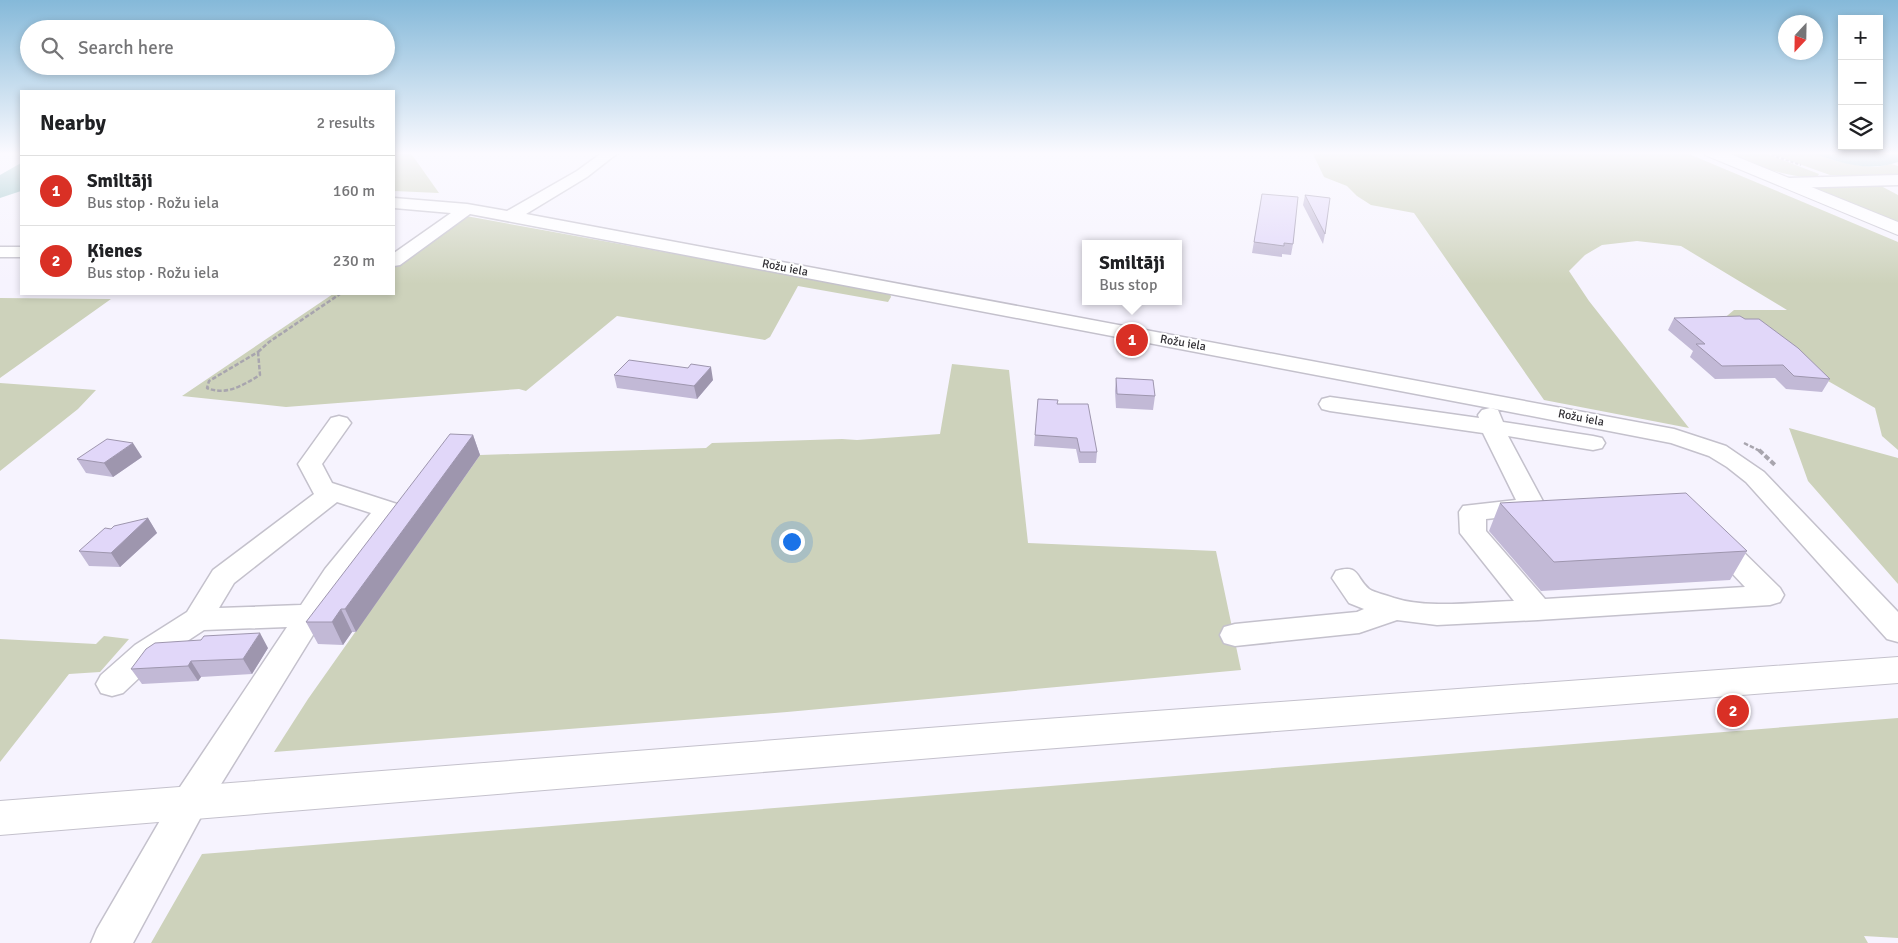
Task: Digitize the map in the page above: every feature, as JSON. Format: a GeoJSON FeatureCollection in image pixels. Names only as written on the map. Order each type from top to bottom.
{"type":"FeatureCollection","features":[{"type":"Feature","properties":{"kind":"main road"},"geometry":{"type":"LineString","coordinates":[[1819,196],[1898,229]]}},
{"type":"Feature","properties":{"kind":"main road"},"geometry":{"type":"LineString","coordinates":[[0,818],[1009,737],[1898,670]]}},
{"type":"Feature","properties":{"kind":"street"},"geometry":{"type":"LineString","coordinates":[[510,216],[544,196]]}},
{"type":"Feature","properties":{"kind":"street","name":"Rožu iela"},"geometry":{"type":"LineString","coordinates":[[395,203],[467,209],[510,216],[1486,400],[1674,436],[1707,445],[1733,458],[1755,477],[1898,630]]}},
{"type":"Feature","properties":{"kind":"street"},"geometry":{"type":"LineString","coordinates":[[395,260],[467,209]]}},
{"type":"Feature","properties":{"kind":"street"},"geometry":{"type":"LineString","coordinates":[[0,252],[20,252]]}},
{"type":"Feature","properties":{"kind":"street"},"geometry":{"type":"LineString","coordinates":[[1486,400],[1496,438],[1533,507]]}},
{"type":"Feature","properties":{"kind":"street"},"geometry":{"type":"LineString","coordinates":[[1330,404],[1593,443]]}},
{"type":"Feature","properties":{"kind":"street"},"geometry":{"type":"LineString","coordinates":[[111,943],[189,804],[335,576],[388,510],[322,488],[310,464],[339,423]]}},
{"type":"Feature","properties":{"kind":"street"},"geometry":{"type":"LineString","coordinates":[[112,684],[146,653],[198,620],[223,577],[333,492]]}},
{"type":"Feature","properties":{"kind":"street"},"geometry":{"type":"LineString","coordinates":[[1538,610],[1473,533],[1472,512],[1562,506]]}},
{"type":"Feature","properties":{"kind":"street"},"geometry":{"type":"LineString","coordinates":[[1346,578],[1359,596],[1395,609],[1437,614],[1538,610],[1770,595],[1698,522]]}},
{"type":"Feature","properties":{"kind":"street"},"geometry":{"type":"LineString","coordinates":[[1235,635],[1359,622],[1395,609]]}},
{"type":"Feature","properties":{"kind":"street"},"geometry":{"type":"LineString","coordinates":[[198,620],[310,615]]}},
{"type":"Feature","properties":{"kind":"path"},"geometry":{"type":"LineString","coordinates":[[258,352],[260,375],[243,386],[225,392],[212,391],[207,388],[209,381],[258,352],[269,342],[339,295]]}},
{"type":"Feature","properties":{"kind":"shaded area"},"geometry":{"type":"Polygon","coordinates":[[[1357,196],[1789,196],[1898,242],[1898,450],[1882,436],[1875,408],[1722,320],[1734,310],[1787,310],[1681,246],[1637,241],[1602,245],[1585,255],[1569,271],[1589,301],[1689,428],[1544,400],[1414,213],[1371,205],[1357,196]]]}},
{"type":"Feature","properties":{"kind":"shaded area"},"geometry":{"type":"Polygon","coordinates":[[[1830,196],[1898,196],[1898,226],[1830,196]]]}},
{"type":"Feature","properties":{"kind":"shaded area"},"geometry":{"type":"Polygon","coordinates":[[[466,216],[890,293],[891,297],[888,302],[798,286],[770,337],[765,340],[617,316],[526,391],[519,389],[286,407],[182,396],[332,295],[395,295],[395,266],[466,216]]]}},
{"type":"Feature","properties":{"kind":"shaded area"},"geometry":{"type":"Polygon","coordinates":[[[0,298],[111,299],[0,378],[0,298]]]}},
{"type":"Feature","properties":{"kind":"shaded area"},"geometry":{"type":"Polygon","coordinates":[[[952,364],[1009,370],[1028,543],[1216,551],[1241,670],[787,712],[274,752],[308,699],[480,455],[706,448],[712,443],[857,440],[940,434],[952,364]]]}},
{"type":"Feature","properties":{"kind":"shaded area"},"geometry":{"type":"Polygon","coordinates":[[[0,383],[96,390],[78,409],[0,471],[0,383]]]}},
{"type":"Feature","properties":{"kind":"shaded area"},"geometry":{"type":"Polygon","coordinates":[[[1789,428],[1898,458],[1898,584],[1808,481],[1789,428]]]}},
{"type":"Feature","properties":{"kind":"shaded area"},"geometry":{"type":"Polygon","coordinates":[[[104,636],[129,639],[100,672],[69,674],[0,762],[0,639],[96,644],[104,636]]]}},
{"type":"Feature","properties":{"kind":"shaded area"},"geometry":{"type":"Polygon","coordinates":[[[1898,718],[1898,938],[1864,936],[1868,943],[151,943],[202,854],[1898,718]]]}},
{"type":"Feature","properties":{"kind":"building"},"geometry":{"type":"Polygon","coordinates":[[[1262,196],[1298,197],[1293,244],[1284,243],[1284,246],[1254,242],[1262,196]]]}},
{"type":"Feature","properties":{"kind":"building"},"geometry":{"type":"Polygon","coordinates":[[[1306,196],[1330,198],[1325,234],[1306,196]]]}},
{"type":"Feature","properties":{"kind":"building"},"geometry":{"type":"Polygon","coordinates":[[[1740,316],[1745,319],[1759,319],[1798,348],[1830,379],[1794,376],[1783,365],[1722,366],[1696,344],[1705,344],[1674,318],[1740,316]]]}},
{"type":"Feature","properties":{"kind":"building"},"geometry":{"type":"Polygon","coordinates":[[[629,360],[688,368],[691,364],[711,367],[694,386],[614,375],[629,360]]]}},
{"type":"Feature","properties":{"kind":"building"},"geometry":{"type":"Polygon","coordinates":[[[1116,378],[1153,380],[1155,396],[1117,394],[1116,378]]]}},
{"type":"Feature","properties":{"kind":"building"},"geometry":{"type":"Polygon","coordinates":[[[1038,399],[1058,400],[1057,404],[1088,404],[1097,452],[1080,452],[1077,438],[1035,435],[1038,399]]]}},
{"type":"Feature","properties":{"kind":"building"},"geometry":{"type":"Polygon","coordinates":[[[450,434],[473,435],[345,609],[341,609],[332,622],[306,622],[450,434]]]}},
{"type":"Feature","properties":{"kind":"building"},"geometry":{"type":"Polygon","coordinates":[[[107,439],[133,443],[104,463],[77,459],[107,439]]]}},
{"type":"Feature","properties":{"kind":"building"},"geometry":{"type":"Polygon","coordinates":[[[1686,493],[1747,551],[1554,562],[1500,503],[1686,493]]]}},
{"type":"Feature","properties":{"kind":"building"},"geometry":{"type":"Polygon","coordinates":[[[148,518],[111,553],[79,551],[105,528],[111,529],[114,526],[148,518]]]}},
{"type":"Feature","properties":{"kind":"building"},"geometry":{"type":"Polygon","coordinates":[[[260,633],[243,659],[191,661],[188,666],[131,669],[146,649],[155,643],[201,640],[204,636],[260,633]]]}},
{"type":"Feature","properties":{"kind":"place","name":"Smiltāji"},"geometry":{"type":"Point","coordinates":[1132,340]}},
{"type":"Feature","properties":{"kind":"place","name":"Ķienes"},"geometry":{"type":"Point","coordinates":[1733,711]}}]}
